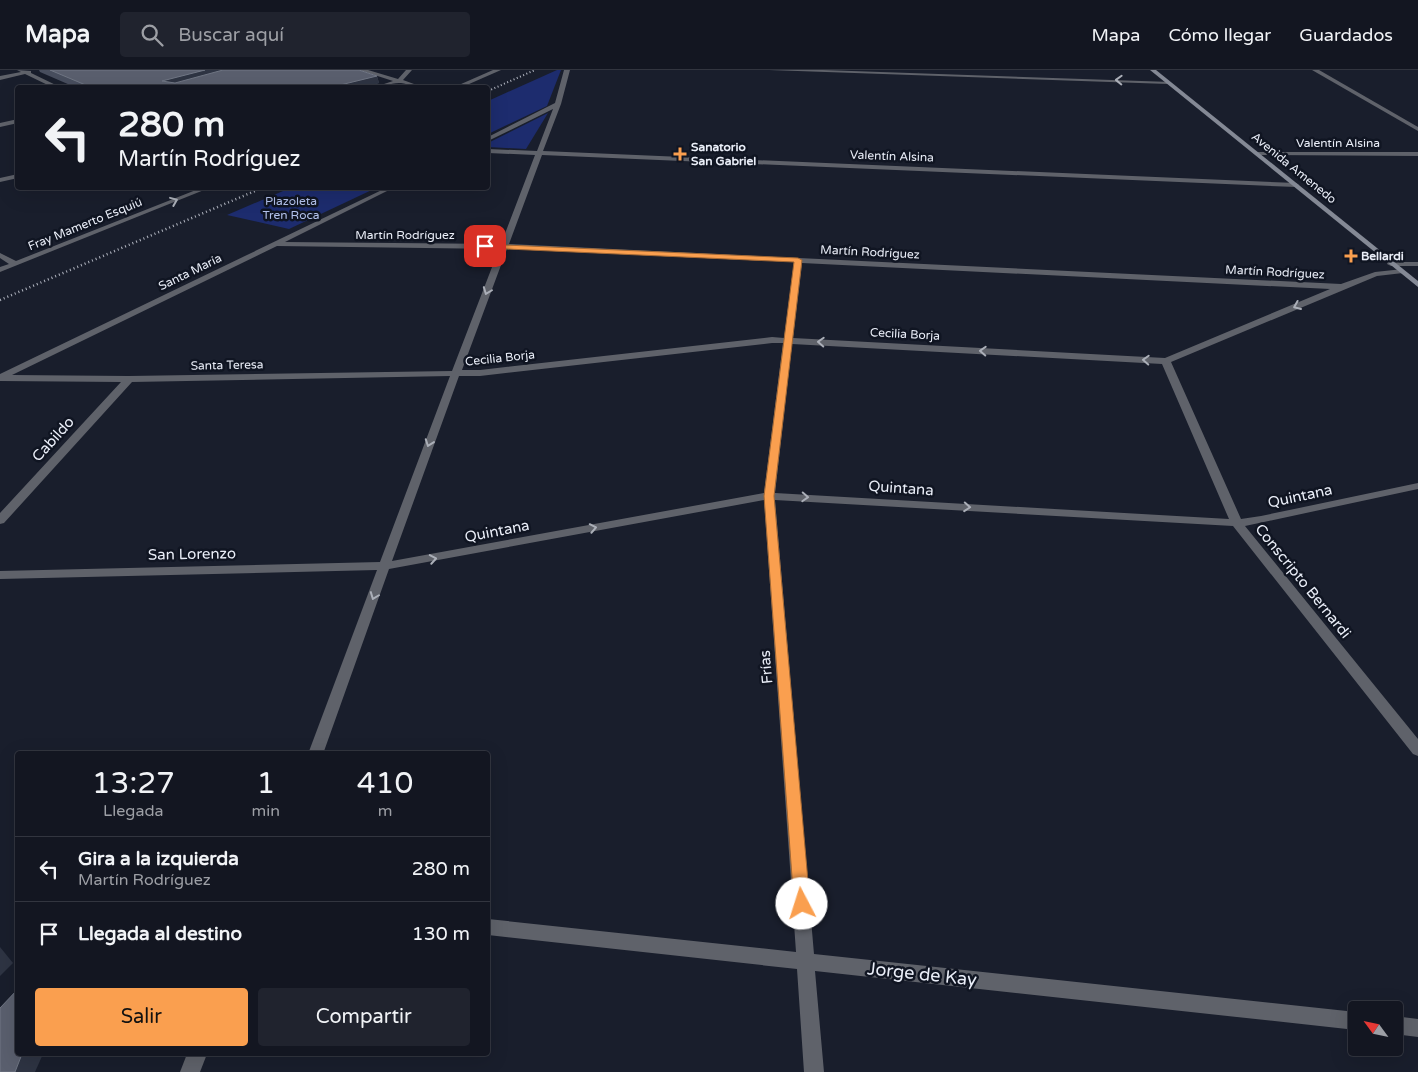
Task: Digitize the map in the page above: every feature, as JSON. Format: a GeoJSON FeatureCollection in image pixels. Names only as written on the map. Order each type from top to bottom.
{"type":"FeatureCollection","features":[{"type":"Feature","properties":{"kind":"street"},"geometry":{"type":"LineString","coordinates":[[20,70],[53,85]]}},
{"type":"Feature","properties":{"kind":"street"},"geometry":{"type":"LineString","coordinates":[[0,78],[42,70]]}},
{"type":"Feature","properties":{"kind":"street"},"geometry":{"type":"LineString","coordinates":[[362,70],[412,85]]}},
{"type":"Feature","properties":{"kind":"street"},"geometry":{"type":"LineString","coordinates":[[385,85],[399,81],[409,70]]}},
{"type":"Feature","properties":{"kind":"street"},"geometry":{"type":"LineString","coordinates":[[461,85],[498,70]]}},
{"type":"Feature","properties":{"kind":"street"},"geometry":{"type":"LineString","coordinates":[[316,751],[454,375],[558,104],[567,70]]}},
{"type":"Feature","properties":{"kind":"street"},"geometry":{"type":"LineString","coordinates":[[772,70],[1168,82]]}},
{"type":"Feature","properties":{"kind":"street","name":"Avenida Amenedo"},"geometry":{"type":"LineString","coordinates":[[1153,70],[1418,285]]}},
{"type":"Feature","properties":{"kind":"street"},"geometry":{"type":"LineString","coordinates":[[1315,70],[1418,129]]}},
{"type":"Feature","properties":{"kind":"street"},"geometry":{"type":"LineString","coordinates":[[490,138],[558,104]]}},
{"type":"Feature","properties":{"kind":"street"},"geometry":{"type":"LineString","coordinates":[[0,125],[15,122]]}},
{"type":"Feature","properties":{"kind":"street","name":"Valentín Alsina"},"geometry":{"type":"LineString","coordinates":[[490,151],[1296,185]]}},
{"type":"Feature","properties":{"kind":"street","name":"Valentín Alsina"},"geometry":{"type":"LineString","coordinates":[[1257,154],[1418,154]]}},
{"type":"Feature","properties":{"kind":"street"},"geometry":{"type":"LineString","coordinates":[[0,180],[15,177]]}},
{"type":"Feature","properties":{"kind":"street","name":"Fray Mamerto Esquiú"},"geometry":{"type":"LineString","coordinates":[[0,270],[201,190]]}},
{"type":"Feature","properties":{"kind":"street","name":"Santa María"},"geometry":{"type":"LineString","coordinates":[[0,378],[386,190]]}},
{"type":"Feature","properties":{"kind":"street","name":"Martín Rodríguez"},"geometry":{"type":"LineString","coordinates":[[277,244],[296,246],[504,246],[1342,287],[1375,274],[1400,271]]}},
{"type":"Feature","properties":{"kind":"street"},"geometry":{"type":"LineString","coordinates":[[0,255],[15,264]]}},
{"type":"Feature","properties":{"kind":"street","name":"Frías"},"geometry":{"type":"LineString","coordinates":[[798,260],[786,340],[769,496],[807,962],[814,1072]]}},
{"type":"Feature","properties":{"kind":"street"},"geometry":{"type":"LineString","coordinates":[[1391,264],[1418,264]]}},
{"type":"Feature","properties":{"kind":"street","name":"Cecilia Borja"},"geometry":{"type":"LineString","coordinates":[[454,375],[759,340],[1166,361],[1342,287]]}},
{"type":"Feature","properties":{"kind":"street","name":"Conscripto Bernardi"},"geometry":{"type":"LineString","coordinates":[[1166,361],[1237,523],[1418,750]]}},
{"type":"Feature","properties":{"kind":"street","name":"Santa Teresa"},"geometry":{"type":"LineString","coordinates":[[0,378],[129,379],[454,375]]}},
{"type":"Feature","properties":{"kind":"street","name":"Cabildo"},"geometry":{"type":"LineString","coordinates":[[0,520],[129,379]]}},
{"type":"Feature","properties":{"kind":"street","name":"Quintana"},"geometry":{"type":"LineString","coordinates":[[385,566],[427,560],[727,502],[769,496],[1237,523],[1261,520],[1418,486]]}},
{"type":"Feature","properties":{"kind":"street","name":"San Lorenzo"},"geometry":{"type":"LineString","coordinates":[[0,575],[385,566]]}},
{"type":"Feature","properties":{"kind":"street","name":"Jorge de Kay"},"geometry":{"type":"LineString","coordinates":[[490,926],[1348,1020]]}},
{"type":"Feature","properties":{"kind":"street"},"geometry":{"type":"LineString","coordinates":[[1403,1026],[1418,1028]]}},
{"type":"Feature","properties":{"kind":"street"},"geometry":{"type":"LineString","coordinates":[[190,1072],[197,1056]]}},
{"type":"Feature","properties":{"kind":"green space"},"geometry":{"type":"Polygon","coordinates":[[[557,70],[561,70],[547,106],[490,133],[490,100],[557,70]]]}},
{"type":"Feature","properties":{"kind":"green space"},"geometry":{"type":"Polygon","coordinates":[[[548,113],[526,149],[490,147],[490,142],[548,113]]]}},
{"type":"Feature","properties":{"kind":"green space","name":"Plazoleta Tren Roca"},"geometry":{"type":"Polygon","coordinates":[[[285,190],[372,190],[289,229],[227,215],[285,190]]]}},
{"type":"Feature","properties":{"kind":"building"},"geometry":{"type":"Polygon","coordinates":[[[50,70],[205,70],[162,81],[175,83],[223,70],[359,70],[377,76],[340,85],[86,85],[50,70]]]}},
{"type":"Feature","properties":{"kind":"building"},"geometry":{"type":"Polygon","coordinates":[[[15,992],[15,1056],[21,1056],[15,1072],[0,1072],[0,1008],[15,992]]]}},
{"type":"Feature","properties":{"kind":"railway"},"geometry":{"type":"LineString","coordinates":[[490,90],[535,70]]}},
{"type":"Feature","properties":{"kind":"railway"},"geometry":{"type":"LineString","coordinates":[[0,300],[257,190]]}},
{"type":"Feature","properties":{"kind":"place","name":"Sanatorio San Gabriel"},"geometry":{"type":"Point","coordinates":[680,154]}},
{"type":"Feature","properties":{"kind":"place","name":"Bellardi"},"geometry":{"type":"Point","coordinates":[1351,256]}},
{"type":"Feature","properties":{"kind":"route"},"geometry":{"type":"LineString","coordinates":[[485,246],[798,260],[786,340],[769,496],[802,904]]}}]}
